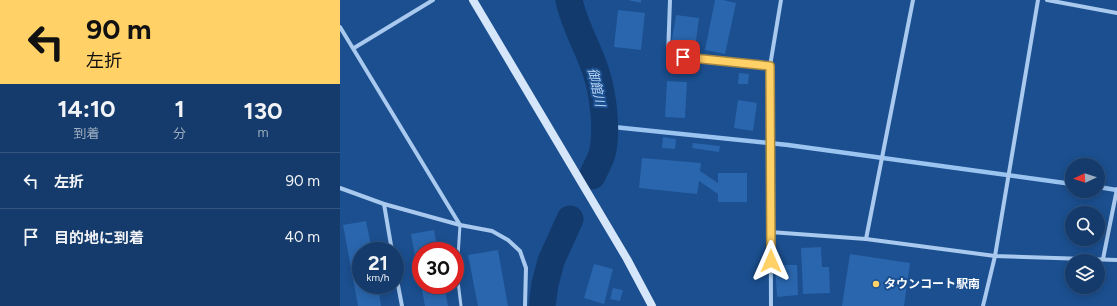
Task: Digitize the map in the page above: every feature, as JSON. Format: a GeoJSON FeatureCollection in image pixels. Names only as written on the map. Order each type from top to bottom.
{"type":"FeatureCollection","features":[{"type":"Feature","properties":{"kind":"street"},"geometry":{"type":"LineString","coordinates":[[354,48],[433,0]]}},
{"type":"Feature","properties":{"kind":"street"},"geometry":{"type":"LineString","coordinates":[[473,0],[627,258],[652,306]]}},
{"type":"Feature","properties":{"kind":"street"},"geometry":{"type":"LineString","coordinates":[[670,0],[668,55],[770,66]]}},
{"type":"Feature","properties":{"kind":"street"},"geometry":{"type":"LineString","coordinates":[[771,306],[770,66],[781,0]]}},
{"type":"Feature","properties":{"kind":"street"},"geometry":{"type":"LineString","coordinates":[[866,239],[913,0]]}},
{"type":"Feature","properties":{"kind":"street"},"geometry":{"type":"LineString","coordinates":[[983,306],[995,256],[1038,0]]}},
{"type":"Feature","properties":{"kind":"street"},"geometry":{"type":"LineString","coordinates":[[1047,0],[1117,13]]}},
{"type":"Feature","properties":{"kind":"street"},"geometry":{"type":"LineString","coordinates":[[340,27],[460,225]]}},
{"type":"Feature","properties":{"kind":"street"},"geometry":{"type":"LineString","coordinates":[[340,188],[384,204],[460,225],[492,231],[508,240],[520,251],[526,268],[525,306]]}},
{"type":"Feature","properties":{"kind":"street"},"geometry":{"type":"LineString","coordinates":[[1104,254],[1117,189]]}},
{"type":"Feature","properties":{"kind":"street"},"geometry":{"type":"LineString","coordinates":[[384,204],[390,242]]}},
{"type":"Feature","properties":{"kind":"street"},"geometry":{"type":"LineString","coordinates":[[770,232],[866,239],[995,256],[1065,258]]}},
{"type":"Feature","properties":{"kind":"street"},"geometry":{"type":"LineString","coordinates":[[1105,259],[1117,260]]}},
{"type":"Feature","properties":{"kind":"street"},"geometry":{"type":"LineString","coordinates":[[400,294],[402,306]]}},
{"type":"Feature","properties":{"kind":"lane"},"geometry":{"type":"LineString","coordinates":[[460,225],[457,273],[461,306]]}},
{"type":"Feature","properties":{"kind":"building"},"geometry":{"type":"Polygon","coordinates":[[[628,0],[641,0],[641,3],[628,0]]]}},
{"type":"Feature","properties":{"kind":"building"},"geometry":{"type":"Polygon","coordinates":[[[715,0],[736,3],[725,54],[705,50],[715,0]]]}},
{"type":"Feature","properties":{"kind":"building"},"geometry":{"type":"Polygon","coordinates":[[[618,10],[645,13],[641,50],[614,47],[618,10]]]}},
{"type":"Feature","properties":{"kind":"building"},"geometry":{"type":"Polygon","coordinates":[[[676,15],[699,18],[695,48],[671,45],[676,15]]]}},
{"type":"Feature","properties":{"kind":"building"},"geometry":{"type":"Polygon","coordinates":[[[739,73],[749,74],[748,84],[738,84],[739,73]]]}},
{"type":"Feature","properties":{"kind":"building"},"geometry":{"type":"Polygon","coordinates":[[[667,81],[687,82],[685,118],[665,117],[667,81]]]}},
{"type":"Feature","properties":{"kind":"building"},"geometry":{"type":"Polygon","coordinates":[[[738,100],[757,103],[753,131],[734,128],[738,100]]]}},
{"type":"Feature","properties":{"kind":"building"},"geometry":{"type":"Polygon","coordinates":[[[663,137],[676,139],[675,149],[662,148],[663,137]]]}},
{"type":"Feature","properties":{"kind":"building"},"geometry":{"type":"Polygon","coordinates":[[[693,143],[720,146],[719,152],[692,148],[693,143]]]}},
{"type":"Feature","properties":{"kind":"building"},"geometry":{"type":"Polygon","coordinates":[[[642,158],[701,163],[700,171],[718,183],[718,173],[747,173],[747,202],[718,202],[718,194],[699,181],[697,194],[639,188],[642,158]]]}},
{"type":"Feature","properties":{"kind":"building"},"geometry":{"type":"Polygon","coordinates":[[[366,221],[370,242],[352,242],[352,274],[343,225],[366,221]]]}},
{"type":"Feature","properties":{"kind":"building"},"geometry":{"type":"Polygon","coordinates":[[[434,230],[436,242],[412,242],[411,234],[434,230]]]}},
{"type":"Feature","properties":{"kind":"building"},"geometry":{"type":"Polygon","coordinates":[[[821,247],[822,267],[829,267],[830,293],[803,294],[801,248],[821,247]]]}},
{"type":"Feature","properties":{"kind":"building"},"geometry":{"type":"Polygon","coordinates":[[[498,250],[508,306],[478,306],[468,255],[498,250]]]}},
{"type":"Feature","properties":{"kind":"building","name":"タウンコート駅南"},"geometry":{"type":"Polygon","coordinates":[[[850,254],[910,263],[904,306],[842,306],[850,254]]]}},
{"type":"Feature","properties":{"kind":"building"},"geometry":{"type":"Polygon","coordinates":[[[594,264],[613,269],[604,304],[584,298],[594,264]]]}},
{"type":"Feature","properties":{"kind":"building"},"geometry":{"type":"Polygon","coordinates":[[[775,265],[797,265],[798,295],[777,297],[775,265]]]}},
{"type":"Feature","properties":{"kind":"building"},"geometry":{"type":"Polygon","coordinates":[[[613,288],[623,290],[620,301],[610,299],[613,288]]]}},
{"type":"Feature","properties":{"kind":"building"},"geometry":{"type":"Polygon","coordinates":[[[356,294],[379,294],[381,306],[358,306],[356,294]]]}},
{"type":"Feature","properties":{"kind":"building"},"geometry":{"type":"Polygon","coordinates":[[[423,294],[446,294],[448,306],[425,306],[423,294]]]}},
{"type":"Feature","properties":{"kind":"waterway","name":"御館川"},"geometry":{"type":"LineString","coordinates":[[569,0],[574,18],[596,72],[603,102],[605,124],[604,145],[601,157],[592,176]]}},
{"type":"Feature","properties":{"kind":"waterway"},"geometry":{"type":"LineString","coordinates":[[604,126],[788,145],[1065,183]]}},
{"type":"Feature","properties":{"kind":"waterway"},"geometry":{"type":"LineString","coordinates":[[1105,188],[1117,190]]}},
{"type":"Feature","properties":{"kind":"waterway","name":"御館川"},"geometry":{"type":"LineString","coordinates":[[542,306],[545,284],[551,261],[570,219]]}},
{"type":"Feature","properties":{"kind":"place","name":"タウンコート駅南"},"geometry":{"type":"Point","coordinates":[876,284]}},
{"type":"Feature","properties":{"kind":"route"},"geometry":{"type":"LineString","coordinates":[[683,57],[770,66],[771,261]]}}]}
